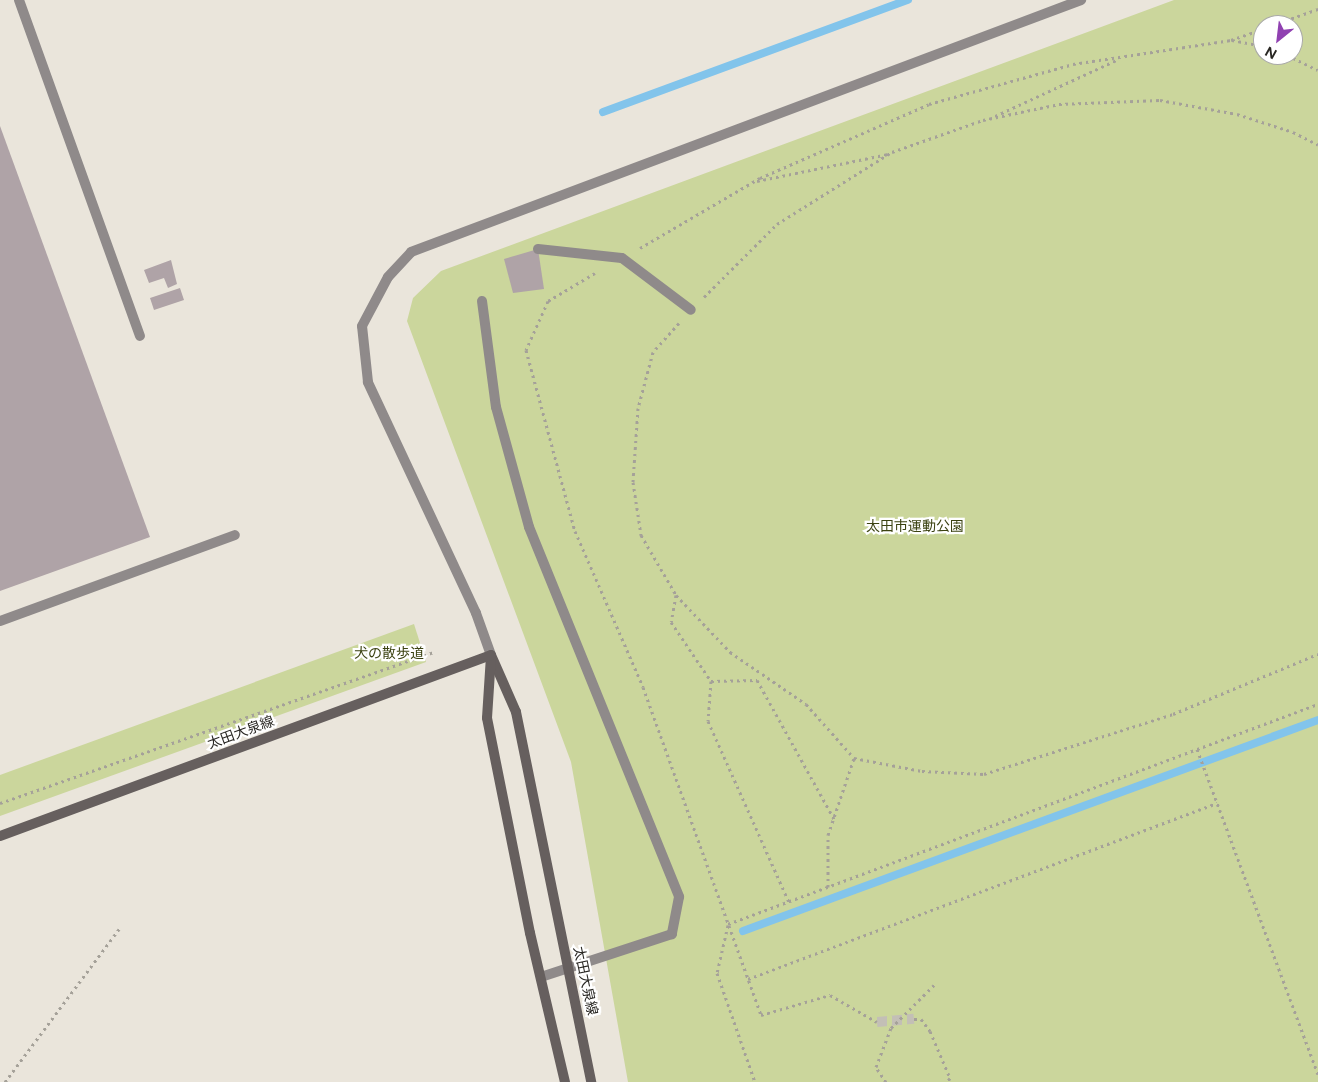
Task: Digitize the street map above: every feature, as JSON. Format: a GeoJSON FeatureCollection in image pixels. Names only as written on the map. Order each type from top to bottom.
{"type":"FeatureCollection","features":[{"type":"Feature","properties":{"kind":"main road","name":"太田大泉線"},"geometry":{"type":"LineString","coordinates":[[0,836],[491,655],[516,712],[592,1082]]}},
{"type":"Feature","properties":{"kind":"main road"},"geometry":{"type":"LineString","coordinates":[[491,655],[487,718],[565,1082]]}},
{"type":"Feature","properties":{"kind":"street"},"geometry":{"type":"LineString","coordinates":[[19,0],[140,336]]}},
{"type":"Feature","properties":{"kind":"street"},"geometry":{"type":"LineString","coordinates":[[491,655],[476,612],[368,382],[362,326],[388,276],[411,252],[1081,0]]}},
{"type":"Feature","properties":{"kind":"street"},"geometry":{"type":"LineString","coordinates":[[538,249],[622,258],[691,310]]}},
{"type":"Feature","properties":{"kind":"street"},"geometry":{"type":"LineString","coordinates":[[482,301],[496,408],[529,527],[679,896],[672,934],[541,977]]}},
{"type":"Feature","properties":{"kind":"street"},"geometry":{"type":"LineString","coordinates":[[0,621],[235,535]]}},
{"type":"Feature","properties":{"kind":"path"},"geometry":{"type":"LineString","coordinates":[[1301,15],[1318,9]]}},
{"type":"Feature","properties":{"kind":"path"},"geometry":{"type":"LineString","coordinates":[[877,1022],[830,995],[761,1015],[643,687],[575,531],[526,350],[548,301],[754,182],[929,104],[1073,64],[1231,40],[1253,32]]}},
{"type":"Feature","properties":{"kind":"path"},"geometry":{"type":"LineString","coordinates":[[1231,40],[1253,44]]}},
{"type":"Feature","properties":{"kind":"path"},"geometry":{"type":"LineString","coordinates":[[754,182],[892,152],[983,120],[1124,56]]}},
{"type":"Feature","properties":{"kind":"path"},"geometry":{"type":"LineString","coordinates":[[1303,63],[1318,70]]}},
{"type":"Feature","properties":{"kind":"path"},"geometry":{"type":"LineString","coordinates":[[983,120],[1059,104],[1160,100],[1237,114],[1293,132],[1318,145]]}},
{"type":"Feature","properties":{"kind":"path"},"geometry":{"type":"LineString","coordinates":[[892,152],[777,224],[691,310],[653,352],[638,408],[633,482],[641,535],[676,595],[730,652],[806,704],[854,758],[922,772],[984,774],[1172,714],[1318,654]]}},
{"type":"Feature","properties":{"kind":"path"},"geometry":{"type":"LineString","coordinates":[[676,595],[671,622],[711,681],[708,721],[789,902]]}},
{"type":"Feature","properties":{"kind":"path"},"geometry":{"type":"LineString","coordinates":[[0,803],[433,652]]}},
{"type":"Feature","properties":{"kind":"path"},"geometry":{"type":"LineString","coordinates":[[711,681],[757,680],[834,819]]}},
{"type":"Feature","properties":{"kind":"path"},"geometry":{"type":"LineString","coordinates":[[728,924],[1318,704]]}},
{"type":"Feature","properties":{"kind":"path"},"geometry":{"type":"LineString","coordinates":[[1197,749],[1318,1074]]}},
{"type":"Feature","properties":{"kind":"path"},"geometry":{"type":"LineString","coordinates":[[828,887],[828,835],[854,758]]}},
{"type":"Feature","properties":{"kind":"path"},"geometry":{"type":"LineString","coordinates":[[748,979],[1217,803]]}},
{"type":"Feature","properties":{"kind":"path"},"geometry":{"type":"LineString","coordinates":[[728,924],[717,973],[755,1082]]}},
{"type":"Feature","properties":{"kind":"path"},"geometry":{"type":"LineString","coordinates":[[5,1082],[119,929]]}},
{"type":"Feature","properties":{"kind":"path"},"geometry":{"type":"LineString","coordinates":[[886,1082],[876,1067],[891,1028],[934,985]]}},
{"type":"Feature","properties":{"kind":"path"},"geometry":{"type":"LineString","coordinates":[[914,1019],[922,1019],[930,1031],[950,1078],[947,1082]]}},
{"type":"Feature","properties":{"kind":"green space","name":"太田市運動公園"},"geometry":{"type":"Polygon","coordinates":[[[1174,0],[1318,0],[1318,1082],[628,1082],[571,762],[407,321],[413,298],[441,271],[1174,0]]]}},
{"type":"Feature","properties":{"kind":"green space","name":"犬の散歩道"},"geometry":{"type":"Polygon","coordinates":[[[414,624],[426,662],[0,816],[0,775],[414,624]]]}},
{"type":"Feature","properties":{"kind":"building"},"geometry":{"type":"Polygon","coordinates":[[[0,126],[150,537],[0,591],[0,126]]]}},
{"type":"Feature","properties":{"kind":"building"},"geometry":{"type":"Polygon","coordinates":[[[538,249],[544,289],[513,293],[504,259],[538,249]]]}},
{"type":"Feature","properties":{"kind":"building"},"geometry":{"type":"Polygon","coordinates":[[[171,260],[177,284],[168,288],[164,278],[149,283],[144,270],[171,260]]]}},
{"type":"Feature","properties":{"kind":"building"},"geometry":{"type":"Polygon","coordinates":[[[180,288],[184,300],[154,310],[150,298],[180,288]]]}},
{"type":"Feature","properties":{"kind":"waterway"},"geometry":{"type":"LineString","coordinates":[[603,112],[908,0]]}},
{"type":"Feature","properties":{"kind":"waterway"},"geometry":{"type":"LineString","coordinates":[[743,931],[1318,720]]}},
{"type":"Feature","properties":{"kind":"tunnel"},"geometry":{"type":"LineString","coordinates":[[877,1022],[914,1019]]}}]}
